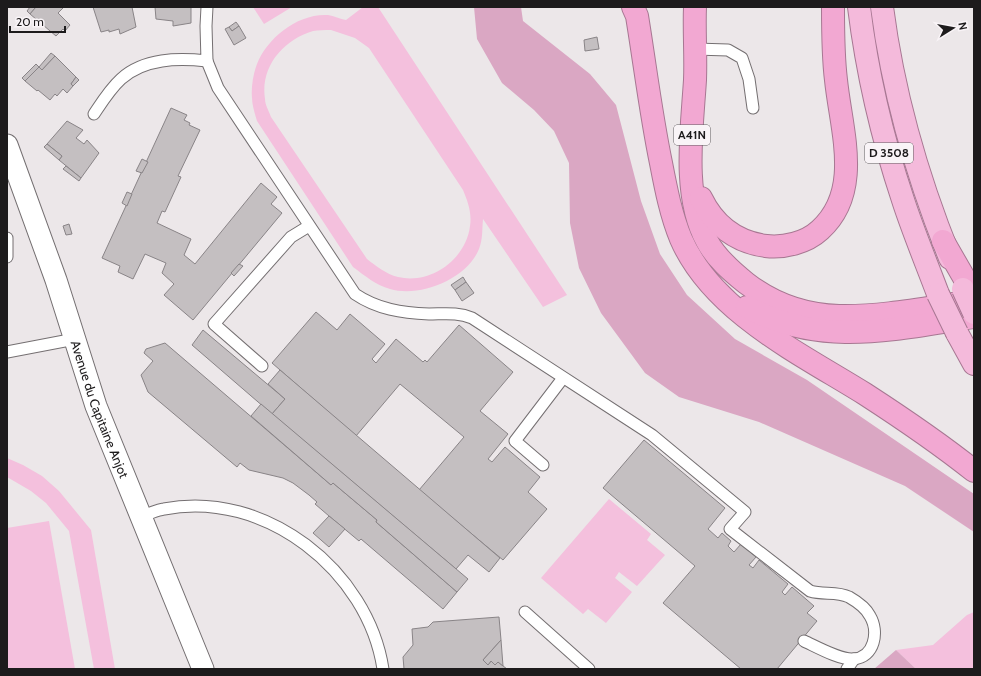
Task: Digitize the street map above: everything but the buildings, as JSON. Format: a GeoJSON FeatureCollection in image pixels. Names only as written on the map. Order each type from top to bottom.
{"type":"FeatureCollection","features":[{"type":"Feature","properties":{"kind":"highway"},"geometry":{"type":"LineString","coordinates":[[691,169],[698,189],[710,214],[720,226],[738,238],[755,244],[783,246],[809,238],[830,221],[842,197],[846,180],[845,154],[835,70],[833,7]]}},
{"type":"Feature","properties":{"kind":"highway","name":"D 3508"},"geometry":{"type":"LineString","coordinates":[[859,7],[867,63],[883,133],[903,200],[938,294],[974,364]]}},
{"type":"Feature","properties":{"kind":"highway","name":"D 3508"},"geometry":{"type":"LineString","coordinates":[[882,7],[892,61],[907,127],[932,210],[944,241],[970,293],[974,313]]}},
{"type":"Feature","properties":{"kind":"highway"},"geometry":{"type":"LineString","coordinates":[[636,9],[657,144],[671,211],[687,251],[701,272],[742,314],[770,336],[924,433],[974,471]]}},
{"type":"Feature","properties":{"kind":"highway","name":"A41N"},"geometry":{"type":"LineString","coordinates":[[691,169],[693,22]]}},
{"type":"Feature","properties":{"kind":"highway"},"geometry":{"type":"LineString","coordinates":[[691,169],[696,211],[707,242],[723,263],[738,277],[766,297],[777,302],[799,311],[839,316],[880,314],[970,293]]}},
{"type":"Feature","properties":{"kind":"highway"},"geometry":{"type":"LineString","coordinates":[[717,289],[765,316],[807,329],[825,332],[856,332],[895,329],[974,317]]}},
{"type":"Feature","properties":{"kind":"street","name":"Avenue du Capitaine Anjot"},"geometry":{"type":"LineString","coordinates":[[7,145],[54,273],[96,406],[203,669]]}},
{"type":"Feature","properties":{"kind":"lane"},"geometry":{"type":"LineString","coordinates":[[207,7],[207,61],[218,88],[351,289],[361,298],[394,312],[453,313],[468,316],[652,435],[745,512],[730,529],[810,591],[820,594],[840,594],[849,597],[865,609],[873,622],[873,644],[865,655],[854,659],[843,657],[804,641]]}},
{"type":"Feature","properties":{"kind":"lane"},"geometry":{"type":"LineString","coordinates":[[693,22],[728,50],[742,58],[749,79],[753,108]]}},
{"type":"Feature","properties":{"kind":"lane"},"geometry":{"type":"LineString","coordinates":[[94,114],[121,79],[135,70],[154,62],[169,60],[207,61]]}},
{"type":"Feature","properties":{"kind":"lane"},"geometry":{"type":"LineString","coordinates":[[262,366],[214,324],[291,237],[309,226]]}},
{"type":"Feature","properties":{"kind":"lane"},"geometry":{"type":"LineString","coordinates":[[7,238],[7,257]]}},
{"type":"Feature","properties":{"kind":"lane"},"geometry":{"type":"LineString","coordinates":[[7,352],[75,339]]}},
{"type":"Feature","properties":{"kind":"lane"},"geometry":{"type":"LineString","coordinates":[[543,465],[515,441],[562,378]]}},
{"type":"Feature","properties":{"kind":"lane"},"geometry":{"type":"LineString","coordinates":[[141,516],[174,507],[216,508],[257,518],[295,537],[329,564],[357,599],[376,640],[383,669]]}},
{"type":"Feature","properties":{"kind":"lane"},"geometry":{"type":"LineString","coordinates":[[525,612],[589,669]]}},
{"type":"Feature","properties":{"kind":"lane"},"geometry":{"type":"LineString","coordinates":[[847,669],[854,659]]}},
{"type":"Feature","properties":{"kind":"shaded area"},"geometry":{"type":"Polygon","coordinates":[[[253,7],[292,7],[264,24],[253,7]]]}},
{"type":"Feature","properties":{"kind":"shaded area"},"geometry":{"type":"Polygon","coordinates":[[[363,7],[378,7],[567,295],[543,307],[483,219],[482,238],[479,249],[473,260],[464,269],[441,284],[415,291],[390,289],[375,283],[353,267],[257,121],[252,101],[252,85],[257,64],[268,45],[285,29],[306,18],[317,15],[328,15],[346,20],[363,7]],[[322,30],[313,31],[302,35],[292,41],[283,48],[270,66],[264,87],[266,104],[271,117],[367,259],[381,270],[394,276],[410,278],[423,277],[445,267],[462,249],[470,226],[470,212],[468,203],[463,190],[369,48],[355,38],[331,30],[322,30]]]}},
{"type":"Feature","properties":{"kind":"shaded area"},"geometry":{"type":"Polygon","coordinates":[[[474,7],[521,7],[523,21],[590,74],[616,105],[641,201],[660,254],[687,295],[735,339],[807,380],[974,494],[974,532],[905,486],[759,422],[679,397],[645,373],[601,313],[579,268],[570,223],[569,163],[554,131],[534,110],[502,83],[477,39],[474,7]]]}},
{"type":"Feature","properties":{"kind":"shaded area"},"geometry":{"type":"Polygon","coordinates":[[[7,458],[42,476],[59,491],[91,530],[115,669],[94,669],[69,531],[46,503],[31,491],[7,477],[7,458]]]}},
{"type":"Feature","properties":{"kind":"shaded area"},"geometry":{"type":"Polygon","coordinates":[[[609,499],[651,534],[647,540],[665,555],[637,586],[619,572],[615,578],[632,592],[606,623],[588,609],[583,614],[541,578],[609,499]]]}},
{"type":"Feature","properties":{"kind":"shaded area"},"geometry":{"type":"Polygon","coordinates":[[[49,521],[75,669],[7,669],[7,528],[49,521]]]}},
{"type":"Feature","properties":{"kind":"shaded area"},"geometry":{"type":"Polygon","coordinates":[[[974,612],[974,669],[916,669],[896,650],[933,645],[967,615],[974,612]]]}},
{"type":"Feature","properties":{"kind":"shaded area"},"geometry":{"type":"Polygon","coordinates":[[[896,650],[916,669],[874,669],[896,650]]]}}]}
